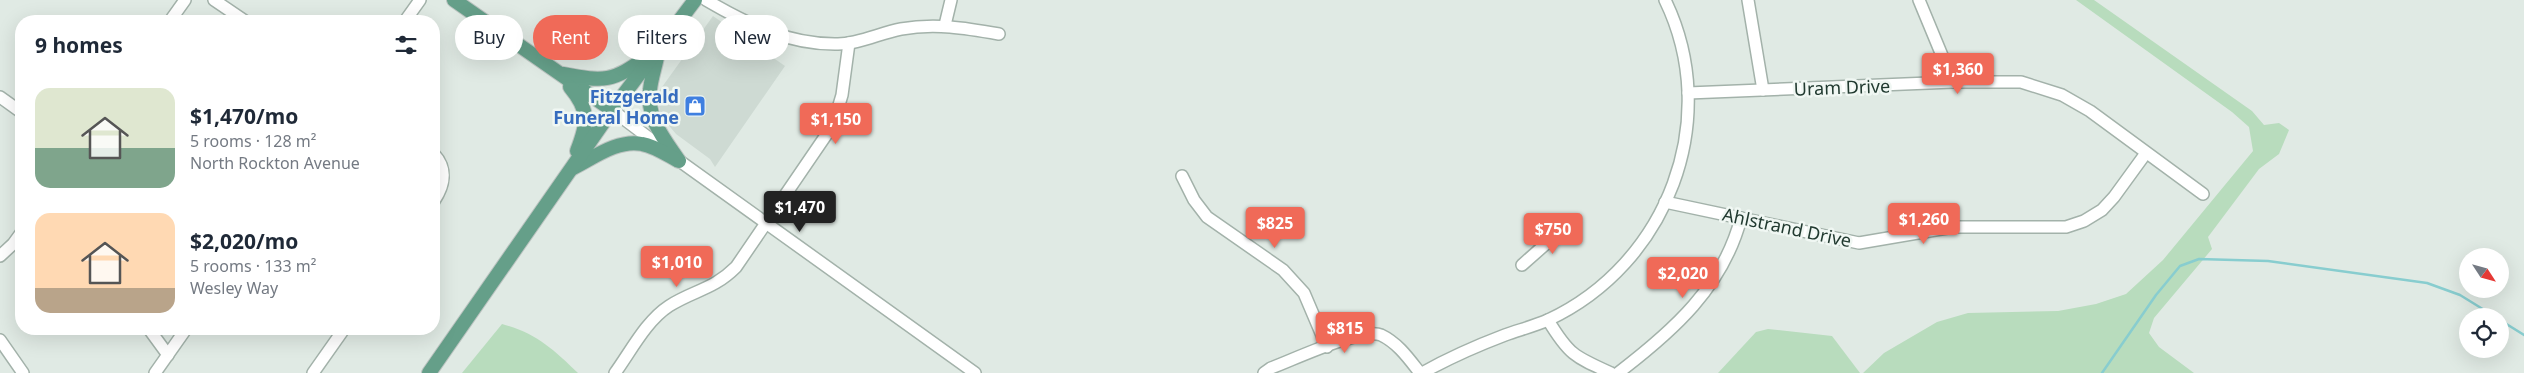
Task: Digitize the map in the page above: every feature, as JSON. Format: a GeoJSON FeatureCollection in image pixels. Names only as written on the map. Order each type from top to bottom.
{"type":"FeatureCollection","features":[{"type":"Feature","properties":{"kind":"main road"},"geometry":{"type":"LineString","coordinates":[[454,0],[612,110]]}},
{"type":"Feature","properties":{"kind":"main road"},"geometry":{"type":"LineString","coordinates":[[684,15],[695,0]]}},
{"type":"Feature","properties":{"kind":"main road"},"geometry":{"type":"LineString","coordinates":[[558,73],[598,80],[612,78],[642,60]]}},
{"type":"Feature","properties":{"kind":"main road"},"geometry":{"type":"LineString","coordinates":[[430,373],[612,110],[650,60]]}},
{"type":"Feature","properties":{"kind":"main road"},"geometry":{"type":"LineString","coordinates":[[656,60],[650,90],[651,112],[656,124],[679,161]]}},
{"type":"Feature","properties":{"kind":"main road"},"geometry":{"type":"LineString","coordinates":[[558,73],[581,100],[586,111],[582,140],[570,170]]}},
{"type":"Feature","properties":{"kind":"main road"},"geometry":{"type":"LineString","coordinates":[[570,170],[614,147],[627,144],[648,145],[679,161]]}},
{"type":"Feature","properties":{"kind":"street"},"geometry":{"type":"LineString","coordinates":[[174,15],[185,0]]}},
{"type":"Feature","properties":{"kind":"street"},"geometry":{"type":"LineString","coordinates":[[214,0],[236,15]]}},
{"type":"Feature","properties":{"kind":"street"},"geometry":{"type":"LineString","coordinates":[[409,15],[420,0]]}},
{"type":"Feature","properties":{"kind":"street"},"geometry":{"type":"LineString","coordinates":[[706,0],[774,34],[801,40],[838,44],[850,43],[901,29],[945,25],[999,34]]}},
{"type":"Feature","properties":{"kind":"street"},"geometry":{"type":"LineString","coordinates":[[945,25],[951,0]]}},
{"type":"Feature","properties":{"kind":"street"},"geometry":{"type":"LineString","coordinates":[[1264,373],[1271,368],[1359,334],[1379,334],[1393,342],[1421,373],[1461,352],[1548,320],[1573,306],[1623,265],[1638,249],[1660,216],[1665,202],[1673,189],[1684,151],[1689,116],[1686,58],[1679,32],[1665,0]]}},
{"type":"Feature","properties":{"kind":"street"},"geometry":{"type":"LineString","coordinates":[[1748,0],[1763,90]]}},
{"type":"Feature","properties":{"kind":"street"},"geometry":{"type":"LineString","coordinates":[[1919,0],[1953,82]]}},
{"type":"Feature","properties":{"kind":"street"},"geometry":{"type":"LineString","coordinates":[[615,373],[645,331],[668,307],[723,280],[736,267],[832,125],[842,95],[850,43]]}},
{"type":"Feature","properties":{"kind":"street","name":"Uram Drive"},"geometry":{"type":"LineString","coordinates":[[1688,93],[1953,82],[2020,82],[2062,95],[2090,111],[2203,194]]}},
{"type":"Feature","properties":{"kind":"street"},"geometry":{"type":"LineString","coordinates":[[0,97],[15,108]]}},
{"type":"Feature","properties":{"kind":"street"},"geometry":{"type":"LineString","coordinates":[[612,110],[764,224],[975,373]]}},
{"type":"Feature","properties":{"kind":"street","name":"Ahlstrand Drive"},"geometry":{"type":"LineString","coordinates":[[1665,202],[1859,242],[1953,226],[2066,227],[2084,222],[2102,210],[2114,198],[2146,153]]}},
{"type":"Feature","properties":{"kind":"street"},"geometry":{"type":"LineString","coordinates":[[440,166],[443,186],[440,191]]}},
{"type":"Feature","properties":{"kind":"street"},"geometry":{"type":"LineString","coordinates":[[1182,176],[1194,200],[1207,217],[1283,270],[1304,293],[1327,347]]}},
{"type":"Feature","properties":{"kind":"street"},"geometry":{"type":"LineString","coordinates":[[1618,373],[1681,322],[1709,287],[1735,241],[1741,218]]}},
{"type":"Feature","properties":{"kind":"street"},"geometry":{"type":"LineString","coordinates":[[1522,265],[1566,226]]}},
{"type":"Feature","properties":{"kind":"street"},"geometry":{"type":"LineString","coordinates":[[0,256],[15,242]]}},
{"type":"Feature","properties":{"kind":"street"},"geometry":{"type":"LineString","coordinates":[[1548,320],[1563,344],[1577,357],[1611,373]]}},
{"type":"Feature","properties":{"kind":"street"},"geometry":{"type":"LineString","coordinates":[[153,335],[168,355]]}},
{"type":"Feature","properties":{"kind":"street"},"geometry":{"type":"LineString","coordinates":[[155,373],[182,335]]}},
{"type":"Feature","properties":{"kind":"street"},"geometry":{"type":"LineString","coordinates":[[313,373],[340,335]]}},
{"type":"Feature","properties":{"kind":"street"},"geometry":{"type":"LineString","coordinates":[[0,340],[23,373]]}},
{"type":"Feature","properties":{"kind":"shaded area"},"geometry":{"type":"Polygon","coordinates":[[[713,16],[715,17],[715,60],[776,60],[785,66],[715,167],[710,159],[676,134],[666,122],[660,111],[657,94],[681,60],[705,60],[705,27],[713,16]]]}},
{"type":"Feature","properties":{"kind":"green space"},"geometry":{"type":"Polygon","coordinates":[[[2076,0],[2094,0],[2252,111],[2264,125],[2279,123],[2289,130],[2279,154],[2259,169],[2208,237],[2212,249],[2154,318],[2149,333],[2159,347],[2194,373],[1863,373],[1884,353],[1937,322],[1968,313],[2058,311],[2096,304],[2126,294],[2163,260],[2253,151],[2249,127],[2232,112],[2076,0]]]}},
{"type":"Feature","properties":{"kind":"green space"},"geometry":{"type":"Polygon","coordinates":[[[502,324],[534,337],[560,356],[578,373],[462,373],[502,324]]]}},
{"type":"Feature","properties":{"kind":"green space"},"geometry":{"type":"Polygon","coordinates":[[[1768,329],[1832,336],[1860,373],[1718,373],[1756,332],[1768,329]]]}},
{"type":"Feature","properties":{"kind":"waterway"},"geometry":{"type":"LineString","coordinates":[[2102,373],[2156,295],[2180,266],[2199,259],[2268,261],[2427,283],[2460,295],[2481,308]]}},
{"type":"Feature","properties":{"kind":"waterway"},"geometry":{"type":"LineString","coordinates":[[2509,326],[2524,335]]}},
{"type":"Feature","properties":{"kind":"place","name":"Fitzgerald Funeral Home"},"geometry":{"type":"Point","coordinates":[695,106]}}]}
